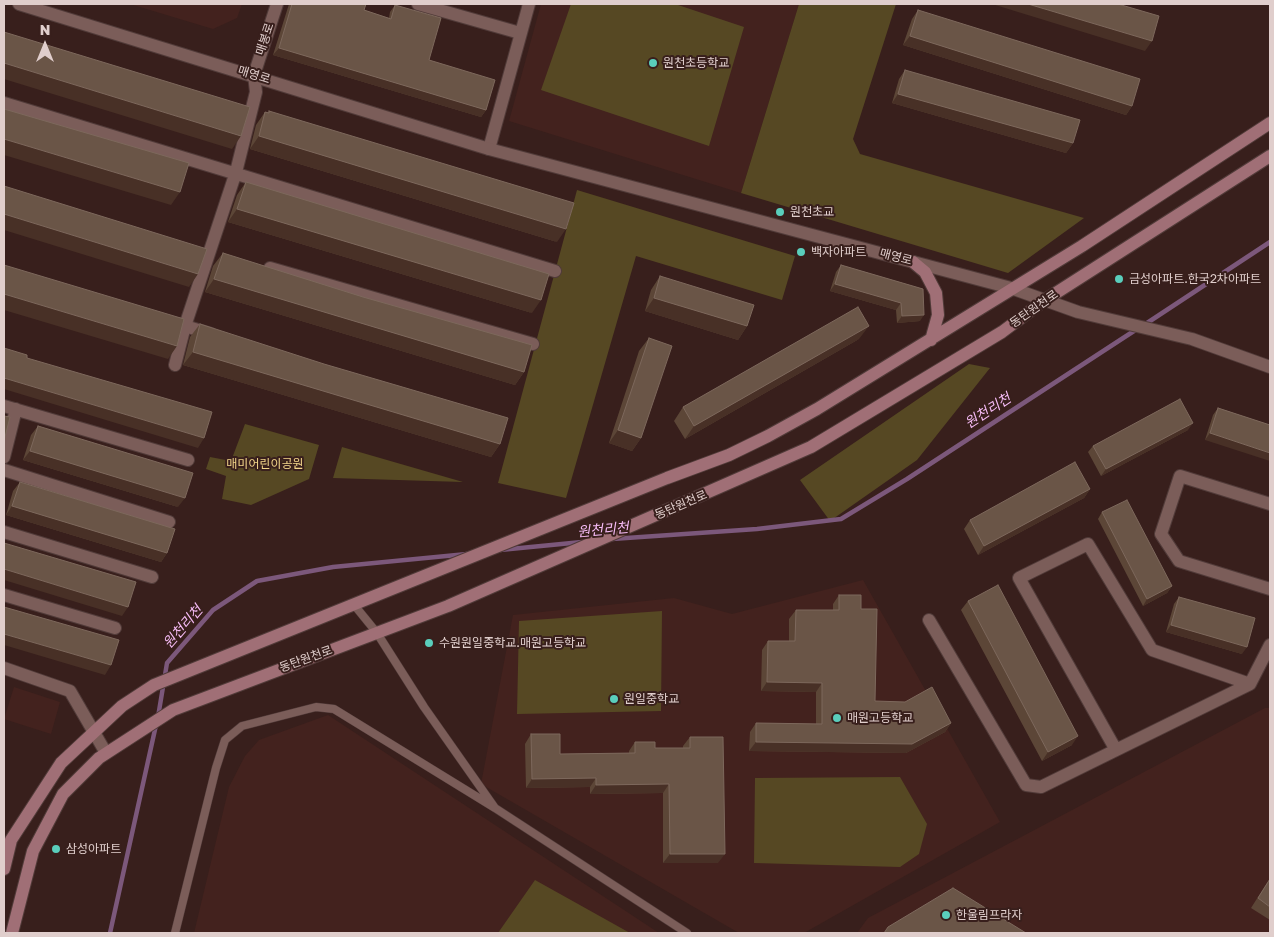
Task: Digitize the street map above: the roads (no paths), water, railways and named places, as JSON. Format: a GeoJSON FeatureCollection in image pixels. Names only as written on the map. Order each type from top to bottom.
{"type":"FeatureCollection","features":[{"type":"Feature","properties":{"kind":"main road"},"geometry":{"type":"LineString","coordinates":[[4,869],[11,840],[61,762],[122,706],[154,686],[667,478],[729,455],[768,436],[931,340],[1082,246],[1270,123]]}},
{"type":"Feature","properties":{"kind":"main road","name":"동탄원천로"},"geometry":{"type":"LineString","coordinates":[[12,933],[33,851],[63,794],[111,749],[173,710],[240,683],[448,606],[734,482],[810,446],[1002,332],[1045,300],[1270,156]]}},
{"type":"Feature","properties":{"kind":"main road"},"geometry":{"type":"LineString","coordinates":[[913,262],[925,272],[936,293],[938,315],[931,340]]}},
{"type":"Feature","properties":{"kind":"street","name":"매영로"},"geometry":{"type":"LineString","coordinates":[[19,4],[489,149],[1012,288],[1078,312],[1192,339],[1270,367]]}},
{"type":"Feature","properties":{"kind":"street","name":"매봉로"},"geometry":{"type":"LineString","coordinates":[[174,365],[236,172],[256,92],[254,75],[277,4]]}},
{"type":"Feature","properties":{"kind":"street"},"geometry":{"type":"LineString","coordinates":[[418,4],[520,34]]}},
{"type":"Feature","properties":{"kind":"street"},"geometry":{"type":"LineString","coordinates":[[489,149],[529,4]]}},
{"type":"Feature","properties":{"kind":"street"},"geometry":{"type":"LineString","coordinates":[[4,103],[236,172],[555,271]]}},
{"type":"Feature","properties":{"kind":"street"},"geometry":{"type":"LineString","coordinates":[[258,265],[533,344]]}},
{"type":"Feature","properties":{"kind":"street"},"geometry":{"type":"LineString","coordinates":[[166,321],[223,338]]}},
{"type":"Feature","properties":{"kind":"street"},"geometry":{"type":"LineString","coordinates":[[4,457],[10,407],[188,460]]}},
{"type":"Feature","properties":{"kind":"street"},"geometry":{"type":"LineString","coordinates":[[4,470],[169,522]]}},
{"type":"Feature","properties":{"kind":"street"},"geometry":{"type":"LineString","coordinates":[[1270,504],[1180,476],[1161,534],[1179,561],[1270,589]]}},
{"type":"Feature","properties":{"kind":"street"},"geometry":{"type":"LineString","coordinates":[[4,532],[152,577]]}},
{"type":"Feature","properties":{"kind":"street"},"geometry":{"type":"LineString","coordinates":[[1116,750],[1018,578],[1088,544],[1152,650],[1250,684]]}},
{"type":"Feature","properties":{"kind":"street"},"geometry":{"type":"LineString","coordinates":[[4,595],[116,628]]}},
{"type":"Feature","properties":{"kind":"street"},"geometry":{"type":"LineString","coordinates":[[929,620],[1026,785],[1041,787],[1250,684],[1270,645]]}},
{"type":"Feature","properties":{"kind":"street"},"geometry":{"type":"LineString","coordinates":[[4,668],[70,691],[95,731],[111,749]]}},
{"type":"Feature","properties":{"kind":"lane"},"geometry":{"type":"LineString","coordinates":[[355,606],[376,633],[424,707],[495,808]]}},
{"type":"Feature","properties":{"kind":"lane"},"geometry":{"type":"LineString","coordinates":[[175,933],[216,768],[225,740],[242,726],[316,707],[334,709],[495,808],[687,933]]}},
{"type":"Feature","properties":{"kind":"waterway","name":"원천리천"},"geometry":{"type":"LineString","coordinates":[[1144,325],[1270,242]]}},
{"type":"Feature","properties":{"kind":"waterway","name":"원천리천"},"geometry":{"type":"LineString","coordinates":[[612,539],[757,529],[841,519],[907,479],[1137,329]]}},
{"type":"Feature","properties":{"kind":"waterway","name":"원천리천"},"geometry":{"type":"LineString","coordinates":[[500,550],[582,542]]}},
{"type":"Feature","properties":{"kind":"waterway","name":"원천리천"},"geometry":{"type":"LineString","coordinates":[[158,717],[167,663],[213,610],[257,581],[333,567],[467,554]]}},
{"type":"Feature","properties":{"kind":"waterway","name":"원천리천"},"geometry":{"type":"LineString","coordinates":[[110,933],[156,725]]}},
{"type":"Feature","properties":{"kind":"place","name":"원천초등학교"},"geometry":{"type":"Point","coordinates":[653,63]}},
{"type":"Feature","properties":{"kind":"place","name":"원천초교"},"geometry":{"type":"Point","coordinates":[780,212]}},
{"type":"Feature","properties":{"kind":"place","name":"백자아파트"},"geometry":{"type":"Point","coordinates":[801,252]}},
{"type":"Feature","properties":{"kind":"place","name":"금성아파트.한국2차아파트"},"geometry":{"type":"Point","coordinates":[1119,279]}},
{"type":"Feature","properties":{"kind":"place","name":"수원원일중학교.매원고등학교"},"geometry":{"type":"Point","coordinates":[429,643]}},
{"type":"Feature","properties":{"kind":"place","name":"원일중학교"},"geometry":{"type":"Point","coordinates":[614,699]}},
{"type":"Feature","properties":{"kind":"place","name":"매원고등학교"},"geometry":{"type":"Point","coordinates":[837,718]}},
{"type":"Feature","properties":{"kind":"place","name":"삼성아파트"},"geometry":{"type":"Point","coordinates":[56,849]}},
{"type":"Feature","properties":{"kind":"place","name":"한울림프라자"},"geometry":{"type":"Point","coordinates":[946,915]}},
{"type":"Feature","properties":{"kind":"park label","name":"매미어린이공원"},"geometry":{"type":"Point","coordinates":[265,464]}}]}
